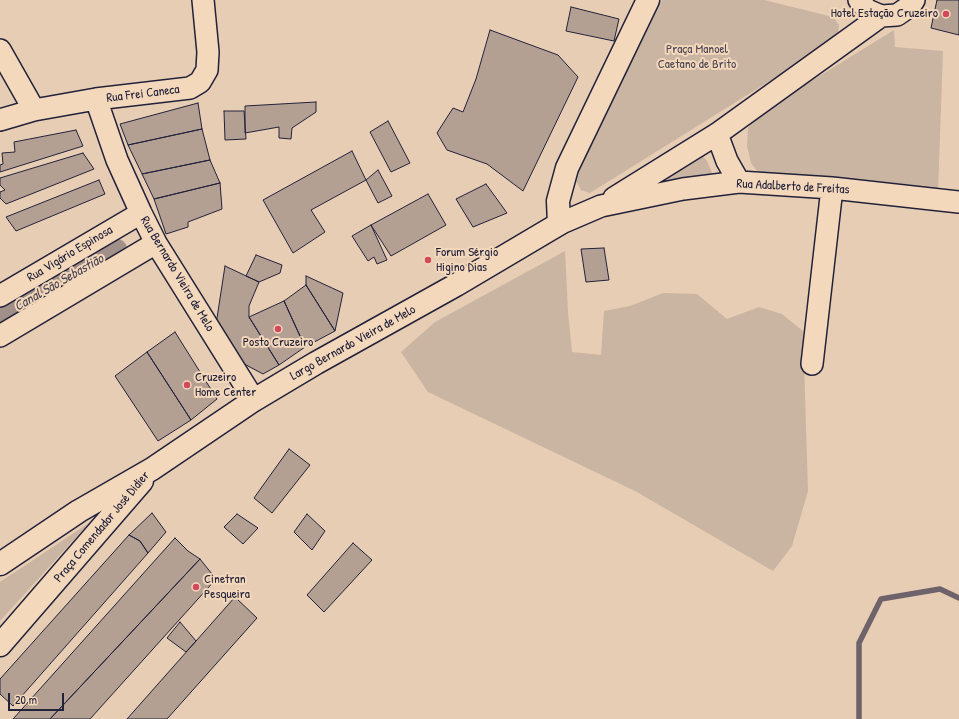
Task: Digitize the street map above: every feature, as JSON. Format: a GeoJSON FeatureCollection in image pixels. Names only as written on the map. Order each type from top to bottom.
{"type":"FeatureCollection","features":[{"type":"Feature","properties":{"kind":"main road"},"geometry":{"type":"LineString","coordinates":[[559,224],[558,201],[567,168],[648,0]]}},
{"type":"Feature","properties":{"kind":"main road","name":"Largo Bernardo Vieira de Melo"},"geometry":{"type":"LineString","coordinates":[[152,469],[254,400],[316,363],[456,285],[559,224]]}},
{"type":"Feature","properties":{"kind":"main road","name":"Praça Comendador José Didier"},"geometry":{"type":"LineString","coordinates":[[0,564],[79,511],[152,469]]}},
{"type":"Feature","properties":{"kind":"main road","name":"Praça Comendador José Didier"},"geometry":{"type":"LineString","coordinates":[[0,646],[152,469]]}},
{"type":"Feature","properties":{"kind":"street","name":"Rua Frei Caneca"},"geometry":{"type":"LineString","coordinates":[[96,99],[190,88],[200,82],[207,70],[208,52],[203,0]]}},
{"type":"Feature","properties":{"kind":"street"},"geometry":{"type":"LineString","coordinates":[[859,0],[867,10],[881,16],[897,15],[910,6],[914,0]]}},
{"type":"Feature","properties":{"kind":"street"},"geometry":{"type":"LineString","coordinates":[[601,206],[717,134],[881,16]]}},
{"type":"Feature","properties":{"kind":"street"},"geometry":{"type":"LineString","coordinates":[[0,50],[34,110]]}},
{"type":"Feature","properties":{"kind":"street"},"geometry":{"type":"LineString","coordinates":[[0,120],[34,110],[96,99]]}},
{"type":"Feature","properties":{"kind":"street","name":"Rua Bernardo Vieira de Melo"},"geometry":{"type":"LineString","coordinates":[[96,99],[117,160],[156,243],[254,400]]}},
{"type":"Feature","properties":{"kind":"street"},"geometry":{"type":"LineString","coordinates":[[717,134],[727,161],[739,182]]}},
{"type":"Feature","properties":{"kind":"street","name":"Rua Adalberto de Freitas"},"geometry":{"type":"LineString","coordinates":[[559,224],[601,206],[683,189],[739,182],[832,188],[959,202]]}},
{"type":"Feature","properties":{"kind":"street"},"geometry":{"type":"LineString","coordinates":[[812,364],[832,188]]}},
{"type":"Feature","properties":{"kind":"street","name":"Rua Vigário Espinosa"},"geometry":{"type":"LineString","coordinates":[[0,296],[141,212]]}},
{"type":"Feature","properties":{"kind":"street"},"geometry":{"type":"LineString","coordinates":[[0,336],[156,243]]}},
{"type":"Feature","properties":{"kind":"green space","name":"Praça Manoel Caetano de Brito"},"geometry":{"type":"Polygon","coordinates":[[[662,0],[764,0],[833,17],[839,25],[837,39],[590,193],[581,190],[576,181],[576,173],[662,0]]]}},
{"type":"Feature","properties":{"kind":"green space"},"geometry":{"type":"Polygon","coordinates":[[[894,30],[895,47],[943,51],[938,192],[761,176],[751,163],[747,146],[748,128],[766,109],[894,30]]]}},
{"type":"Feature","properties":{"kind":"green space"},"geometry":{"type":"Polygon","coordinates":[[[702,155],[707,161],[712,173],[711,178],[629,193],[702,155]]]}},
{"type":"Feature","properties":{"kind":"green space"},"geometry":{"type":"Polygon","coordinates":[[[565,251],[568,312],[572,352],[601,355],[604,311],[630,306],[663,293],[697,294],[727,319],[759,307],[782,314],[803,331],[808,491],[792,546],[773,571],[635,491],[428,392],[401,352],[435,322],[565,251]]]}},
{"type":"Feature","properties":{"kind":"green space"},"geometry":{"type":"Polygon","coordinates":[[[89,523],[0,621],[0,582],[89,523]]]}},
{"type":"Feature","properties":{"kind":"building","name":"Hotel Estação Cruzeiro"},"geometry":{"type":"Polygon","coordinates":[[[937,0],[959,0],[959,35],[931,28],[937,0]]]}},
{"type":"Feature","properties":{"kind":"building"},"geometry":{"type":"Polygon","coordinates":[[[571,7],[619,19],[614,41],[566,31],[571,7]]]}},
{"type":"Feature","properties":{"kind":"building"},"geometry":{"type":"Polygon","coordinates":[[[490,30],[558,55],[578,77],[523,191],[487,164],[447,150],[437,133],[453,108],[463,112],[476,79],[490,30]]]}},
{"type":"Feature","properties":{"kind":"building"},"geometry":{"type":"Polygon","coordinates":[[[316,102],[316,112],[292,128],[291,139],[279,138],[279,127],[245,133],[245,106],[316,102]]]}},
{"type":"Feature","properties":{"kind":"building"},"geometry":{"type":"Polygon","coordinates":[[[198,103],[202,129],[128,145],[120,124],[198,103]]]}},
{"type":"Feature","properties":{"kind":"building"},"geometry":{"type":"Polygon","coordinates":[[[224,111],[244,111],[246,139],[225,140],[224,111]]]}},
{"type":"Feature","properties":{"kind":"building"},"geometry":{"type":"Polygon","coordinates":[[[388,121],[410,163],[391,172],[370,132],[388,121]]]}},
{"type":"Feature","properties":{"kind":"building"},"geometry":{"type":"Polygon","coordinates":[[[202,129],[210,160],[142,174],[128,145],[202,129]]]}},
{"type":"Feature","properties":{"kind":"building"},"geometry":{"type":"Polygon","coordinates":[[[76,130],[83,146],[0,172],[0,165],[3,164],[2,153],[15,152],[14,142],[76,130]]]}},
{"type":"Feature","properties":{"kind":"building"},"geometry":{"type":"Polygon","coordinates":[[[352,151],[366,180],[311,210],[325,232],[293,253],[263,200],[352,151]]]}},
{"type":"Feature","properties":{"kind":"building"},"geometry":{"type":"Polygon","coordinates":[[[83,153],[94,169],[6,204],[0,198],[0,192],[5,190],[0,185],[0,178],[83,153]]]}},
{"type":"Feature","properties":{"kind":"building"},"geometry":{"type":"Polygon","coordinates":[[[210,160],[220,183],[154,199],[142,174],[210,160]]]}},
{"type":"Feature","properties":{"kind":"building"},"geometry":{"type":"Polygon","coordinates":[[[378,170],[392,196],[378,203],[366,180],[378,170]]]}},
{"type":"Feature","properties":{"kind":"building"},"geometry":{"type":"Polygon","coordinates":[[[99,180],[105,194],[16,231],[6,217],[99,180]]]}},
{"type":"Feature","properties":{"kind":"building"},"geometry":{"type":"Polygon","coordinates":[[[220,183],[222,209],[188,222],[188,227],[166,234],[154,199],[220,183]]]}},
{"type":"Feature","properties":{"kind":"building"},"geometry":{"type":"Polygon","coordinates":[[[486,184],[507,213],[473,227],[456,199],[486,184]]]}},
{"type":"Feature","properties":{"kind":"building"},"geometry":{"type":"Polygon","coordinates":[[[428,194],[446,225],[391,256],[371,225],[428,194]]]}},
{"type":"Feature","properties":{"kind":"building"},"geometry":{"type":"Polygon","coordinates":[[[371,225],[387,260],[377,264],[374,257],[368,261],[352,236],[371,225]]]}},
{"type":"Feature","properties":{"kind":"building"},"geometry":{"type":"Polygon","coordinates":[[[604,248],[609,280],[586,282],[581,249],[604,248]]]}},
{"type":"Feature","properties":{"kind":"building"},"geometry":{"type":"Polygon","coordinates":[[[256,255],[282,265],[280,273],[259,282],[246,276],[256,255]]]}},
{"type":"Feature","properties":{"kind":"building"},"geometry":{"type":"Polygon","coordinates":[[[225,266],[259,282],[249,306],[249,317],[279,365],[263,374],[233,358],[215,331],[225,266]]]}},
{"type":"Feature","properties":{"kind":"building"},"geometry":{"type":"Polygon","coordinates":[[[306,276],[343,293],[335,331],[306,285],[306,276]]]}},
{"type":"Feature","properties":{"kind":"building"},"geometry":{"type":"Polygon","coordinates":[[[306,285],[335,331],[305,347],[284,301],[306,285]]]}},
{"type":"Feature","properties":{"kind":"building"},"geometry":{"type":"Polygon","coordinates":[[[284,301],[305,347],[279,365],[249,317],[284,301]]]}},
{"type":"Feature","properties":{"kind":"building"},"geometry":{"type":"Polygon","coordinates":[[[175,332],[217,399],[191,420],[147,352],[175,332]]]}},
{"type":"Feature","properties":{"kind":"building"},"geometry":{"type":"Polygon","coordinates":[[[147,352],[191,420],[158,441],[115,376],[147,352]]]}},
{"type":"Feature","properties":{"kind":"building"},"geometry":{"type":"Polygon","coordinates":[[[289,449],[310,465],[272,513],[254,498],[289,449]]]}},
{"type":"Feature","properties":{"kind":"building"},"geometry":{"type":"Polygon","coordinates":[[[152,513],[166,532],[148,553],[140,541],[129,535],[152,513]]]}},
{"type":"Feature","properties":{"kind":"building"},"geometry":{"type":"Polygon","coordinates":[[[237,514],[258,528],[243,544],[224,527],[237,514]]]}},
{"type":"Feature","properties":{"kind":"building"},"geometry":{"type":"Polygon","coordinates":[[[307,514],[325,531],[312,550],[294,532],[307,514]]]}},
{"type":"Feature","properties":{"kind":"building"},"geometry":{"type":"Polygon","coordinates":[[[129,535],[140,541],[148,553],[13,706],[0,694],[0,679],[129,535]]]}},
{"type":"Feature","properties":{"kind":"building"},"geometry":{"type":"Polygon","coordinates":[[[175,538],[188,551],[200,559],[50,719],[13,719],[175,538]]]}},
{"type":"Feature","properties":{"kind":"building"},"geometry":{"type":"Polygon","coordinates":[[[353,543],[372,560],[324,612],[307,595],[353,543]]]}},
{"type":"Feature","properties":{"kind":"building"},"geometry":{"type":"Polygon","coordinates":[[[200,559],[216,579],[90,719],[50,719],[200,559]]]}},
{"type":"Feature","properties":{"kind":"building"},"geometry":{"type":"Polygon","coordinates":[[[235,597],[257,618],[167,719],[127,719],[235,597]]]}},
{"type":"Feature","properties":{"kind":"building"},"geometry":{"type":"Polygon","coordinates":[[[180,622],[196,641],[186,652],[167,638],[180,622]]]}},
{"type":"Feature","properties":{"kind":"waterway","name":"Canal São Sebastião"},"geometry":{"type":"LineString","coordinates":[[0,316],[117,249]]}},
{"type":"Feature","properties":{"kind":"waterway"},"geometry":{"type":"LineString","coordinates":[[859,719],[859,643],[881,599],[940,589],[959,598]]}},
{"type":"Feature","properties":{"kind":"place","name":"Hotel Estação Cruzeiro"},"geometry":{"type":"Point","coordinates":[946,14]}},
{"type":"Feature","properties":{"kind":"place","name":"Forum Sérgio Higino Dias"},"geometry":{"type":"Point","coordinates":[428,260]}},
{"type":"Feature","properties":{"kind":"place","name":"Posto Cruzeiro"},"geometry":{"type":"Point","coordinates":[278,329]}},
{"type":"Feature","properties":{"kind":"place","name":"Cruzeiro Home Center"},"geometry":{"type":"Point","coordinates":[187,385]}},
{"type":"Feature","properties":{"kind":"place","name":"Cinetran Pesqueira"},"geometry":{"type":"Point","coordinates":[196,587]}}]}
